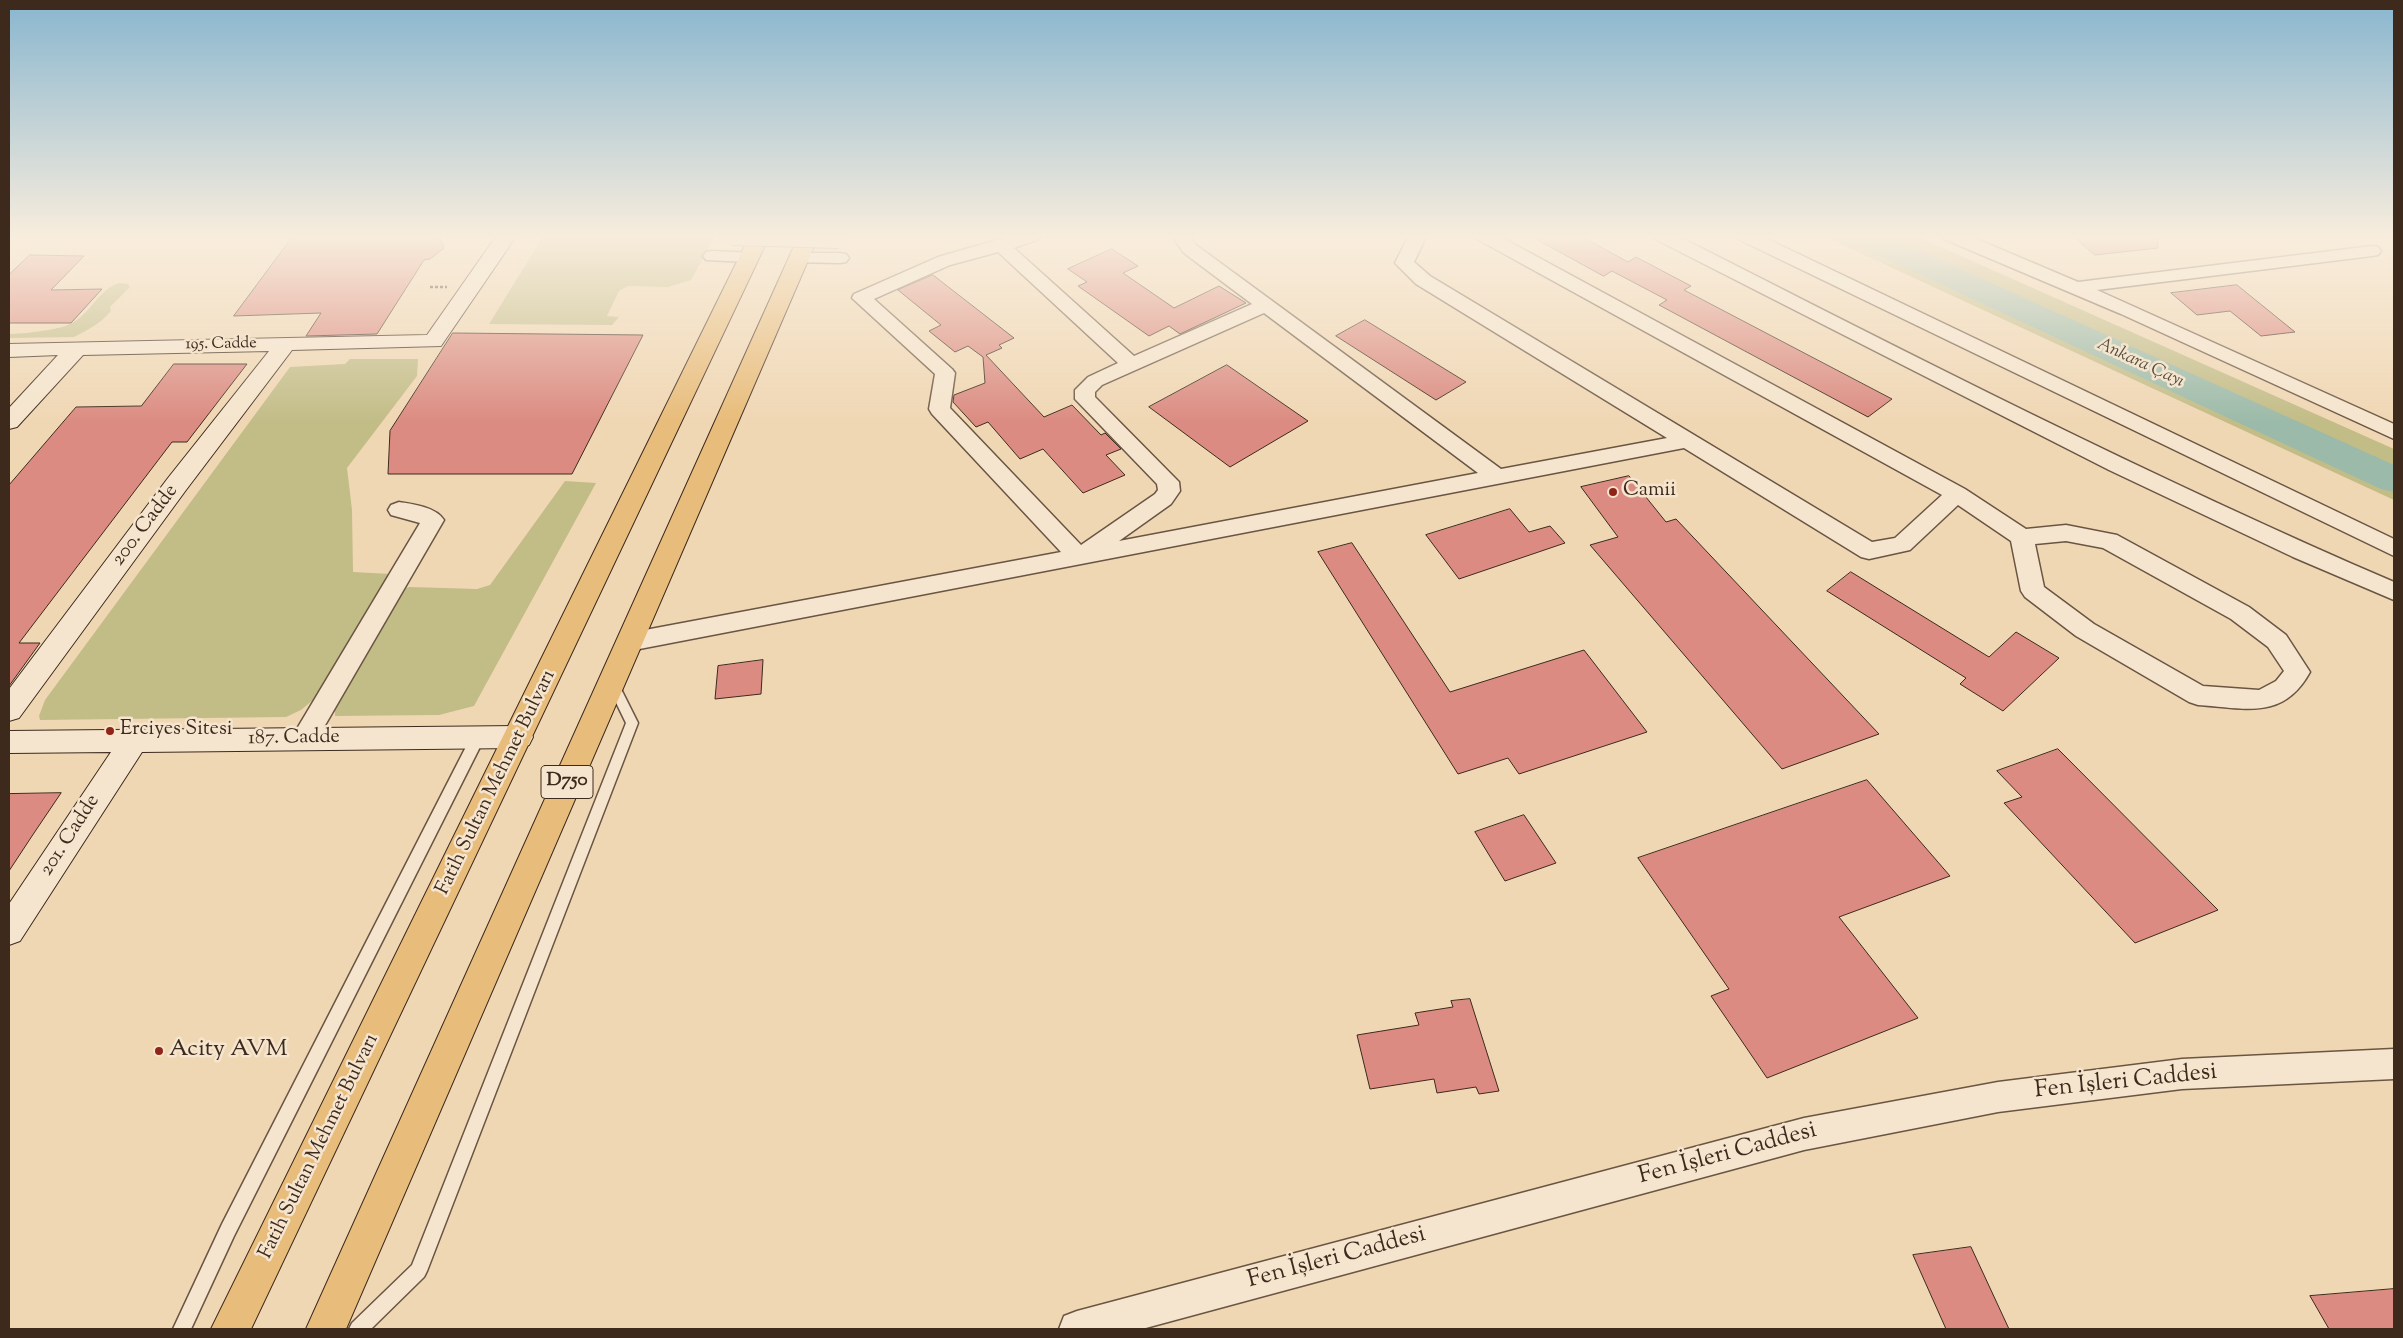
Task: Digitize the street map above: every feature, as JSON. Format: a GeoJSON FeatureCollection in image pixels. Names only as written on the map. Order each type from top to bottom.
{"type":"FeatureCollection","features":[{"type":"Feature","properties":{"kind":"highway","name":"Fatih Sultan Mehmet Bulvarı"},"geometry":{"type":"LineString","coordinates":[[231,1329],[519,737],[730,297]]}},
{"type":"Feature","properties":{"kind":"highway","name":"D750"},"geometry":{"type":"LineString","coordinates":[[326,1329],[782,297]]}},
{"type":"Feature","properties":{"kind":"street","name":"195. Cadde"},"geometry":{"type":"LineString","coordinates":[[9,350],[433,341],[464,297]]}},
{"type":"Feature","properties":{"kind":"street"},"geometry":{"type":"LineString","coordinates":[[862,297],[945,373],[939,409],[1080,557]]}},
{"type":"Feature","properties":{"kind":"street"},"geometry":{"type":"LineString","coordinates":[[1058,297],[1132,365]]}},
{"type":"Feature","properties":{"kind":"street"},"geometry":{"type":"LineString","coordinates":[[1256,297],[1499,478]]}},
{"type":"Feature","properties":{"kind":"street"},"geometry":{"type":"LineString","coordinates":[[1452,297],[1869,551],[1902,544],[1957,494]]}},
{"type":"Feature","properties":{"kind":"street"},"geometry":{"type":"LineString","coordinates":[[1596,297],[1957,494],[2022,537],[2066,533],[2109,541],[2240,613],[2277,641],[2297,672],[2285,688],[2262,700],[2198,695],[2085,630],[2033,591],[2022,537]]}},
{"type":"Feature","properties":{"kind":"street"},"geometry":{"type":"LineString","coordinates":[[1784,297],[2078,445],[2324,562],[2394,592]]}},
{"type":"Feature","properties":{"kind":"street"},"geometry":{"type":"LineString","coordinates":[[1872,297],[2394,548]]}},
{"type":"Feature","properties":{"kind":"street"},"geometry":{"type":"LineString","coordinates":[[2101,297],[2394,432]]}},
{"type":"Feature","properties":{"kind":"street"},"geometry":{"type":"LineString","coordinates":[[1080,557],[1163,499],[1169,491],[1168,482],[1085,399],[1085,390],[1095,381],[1266,305]]}},
{"type":"Feature","properties":{"kind":"street","name":"200. Cadde"},"geometry":{"type":"LineString","coordinates":[[9,710],[176,484],[286,344]]}},
{"type":"Feature","properties":{"kind":"street"},"geometry":{"type":"LineString","coordinates":[[9,422],[77,348]]}},
{"type":"Feature","properties":{"kind":"street"},"geometry":{"type":"LineString","coordinates":[[629,642],[1687,441]]}},
{"type":"Feature","properties":{"kind":"street"},"geometry":{"type":"LineString","coordinates":[[304,739],[433,520],[414,512],[399,510]]}},
{"type":"Feature","properties":{"kind":"street","name":"187. Cadde"},"geometry":{"type":"LineString","coordinates":[[9,742],[519,737]]}},
{"type":"Feature","properties":{"kind":"street","name":"201. Cadde"},"geometry":{"type":"LineString","coordinates":[[9,931],[134,741]]}},
{"type":"Feature","properties":{"kind":"street","name":"Fen İşleri Caddesi"},"geometry":{"type":"LineString","coordinates":[[1077,1329],[1804,1134],[1998,1097],[2172,1076],[2394,1064]]}},
{"type":"Feature","properties":{"kind":"lane"},"geometry":{"type":"LineString","coordinates":[[358,1329],[418,1271],[537,970],[632,723],[612,682]]}},
{"type":"Feature","properties":{"kind":"lane"},"geometry":{"type":"LineString","coordinates":[[182,1329],[228,1230],[478,737]]}},
{"type":"Feature","properties":{"kind":"shaded area"},"geometry":{"type":"Polygon","coordinates":[[[99,297],[120,297],[110,307],[111,311],[99,323],[74,337],[9,338],[9,334],[49,330],[65,326],[77,320],[99,297]]]}},
{"type":"Feature","properties":{"kind":"shaded area"},"geometry":{"type":"Polygon","coordinates":[[[505,297],[616,297],[607,316],[619,317],[612,325],[489,324],[505,297]]]}},
{"type":"Feature","properties":{"kind":"shaded area"},"geometry":{"type":"Polygon","coordinates":[[[1956,297],[2054,297],[2394,449],[2394,500],[1956,297]]]}},
{"type":"Feature","properties":{"kind":"shaded area"},"geometry":{"type":"Polygon","coordinates":[[[350,359],[418,359],[417,376],[347,468],[352,510],[353,572],[391,574],[313,700],[301,710],[286,717],[40,720],[39,716],[45,700],[290,367],[345,364],[350,359]]]}},
{"type":"Feature","properties":{"kind":"shaded area"},"geometry":{"type":"Polygon","coordinates":[[[565,481],[596,483],[474,706],[439,715],[335,716],[335,705],[403,589],[409,587],[477,589],[490,585],[565,481]]]}},
{"type":"Feature","properties":{"kind":"building"},"geometry":{"type":"Polygon","coordinates":[[[9,297],[94,297],[71,323],[9,323],[9,297]]]}},
{"type":"Feature","properties":{"kind":"building"},"geometry":{"type":"Polygon","coordinates":[[[248,297],[400,297],[377,334],[306,336],[321,313],[234,316],[248,297]]]}},
{"type":"Feature","properties":{"kind":"building"},"geometry":{"type":"Polygon","coordinates":[[[907,297],[962,297],[1014,338],[999,345],[1002,348],[986,355],[1044,417],[1072,405],[1101,435],[1105,433],[1121,449],[1106,455],[1125,475],[1083,493],[1043,449],[1020,459],[988,422],[976,427],[953,402],[954,395],[985,383],[983,357],[968,346],[955,352],[929,331],[941,325],[907,297]]]}},
{"type":"Feature","properties":{"kind":"building"},"geometry":{"type":"Polygon","coordinates":[[[1094,297],[1159,297],[1174,308],[1196,297],[1237,297],[1246,303],[1180,334],[1169,326],[1149,336],[1094,297]]]}},
{"type":"Feature","properties":{"kind":"building"},"geometry":{"type":"Polygon","coordinates":[[[1662,297],[1698,297],[1892,399],[1868,417],[1659,305],[1667,300],[1662,297]]]}},
{"type":"Feature","properties":{"kind":"building"},"geometry":{"type":"Polygon","coordinates":[[[2176,297],[2252,297],[2295,332],[2261,336],[2230,311],[2197,315],[2176,297]]]}},
{"type":"Feature","properties":{"kind":"building"},"geometry":{"type":"Polygon","coordinates":[[[1365,320],[1466,382],[1436,400],[1336,336],[1365,320]]]}},
{"type":"Feature","properties":{"kind":"building"},"geometry":{"type":"Polygon","coordinates":[[[453,333],[643,335],[572,474],[388,474],[390,431],[453,333]]]}},
{"type":"Feature","properties":{"kind":"building"},"geometry":{"type":"Polygon","coordinates":[[[174,364],[247,364],[187,442],[172,442],[19,643],[40,643],[9,686],[9,485],[76,407],[141,406],[174,364]]]}},
{"type":"Feature","properties":{"kind":"building"},"geometry":{"type":"Polygon","coordinates":[[[1227,365],[1308,421],[1230,467],[1149,407],[1227,365]]]}},
{"type":"Feature","properties":{"kind":"building"},"geometry":{"type":"Polygon","coordinates":[[[1629,476],[1666,522],[1676,519],[1879,734],[1782,769],[1590,545],[1618,537],[1581,487],[1629,476]]]}},
{"type":"Feature","properties":{"kind":"building"},"geometry":{"type":"Polygon","coordinates":[[[1510,509],[1529,532],[1550,526],[1565,543],[1459,579],[1426,535],[1510,509]]]}},
{"type":"Feature","properties":{"kind":"building"},"geometry":{"type":"Polygon","coordinates":[[[1352,543],[1450,692],[1584,650],[1647,732],[1519,774],[1508,758],[1458,774],[1318,552],[1352,543]]]}},
{"type":"Feature","properties":{"kind":"building"},"geometry":{"type":"Polygon","coordinates":[[[1851,572],[1989,657],[2016,632],[2059,658],[2003,711],[1960,684],[1966,678],[1827,591],[1851,572]]]}},
{"type":"Feature","properties":{"kind":"building"},"geometry":{"type":"Polygon","coordinates":[[[763,660],[761,694],[715,699],[718,666],[763,660]]]}},
{"type":"Feature","properties":{"kind":"building"},"geometry":{"type":"Polygon","coordinates":[[[2058,749],[2218,910],[2135,943],[2004,803],[2022,797],[1997,771],[2058,749]]]}},
{"type":"Feature","properties":{"kind":"building"},"geometry":{"type":"Polygon","coordinates":[[[1867,780],[1950,876],[1839,917],[1918,1018],[1767,1078],[1711,996],[1729,989],[1638,858],[1867,780]]]}},
{"type":"Feature","properties":{"kind":"building"},"geometry":{"type":"Polygon","coordinates":[[[61,793],[32,836],[9,871],[9,794],[61,793]]]}},
{"type":"Feature","properties":{"kind":"building"},"geometry":{"type":"Polygon","coordinates":[[[1524,815],[1556,863],[1505,881],[1475,832],[1524,815]]]}},
{"type":"Feature","properties":{"kind":"building"},"geometry":{"type":"Polygon","coordinates":[[[1470,999],[1499,1091],[1479,1094],[1476,1087],[1437,1093],[1434,1079],[1370,1089],[1357,1035],[1419,1025],[1415,1013],[1453,1007],[1451,1001],[1470,999]]]}},
{"type":"Feature","properties":{"kind":"building"},"geometry":{"type":"Polygon","coordinates":[[[1971,1247],[2009,1329],[1946,1329],[1913,1255],[1971,1247]]]}},
{"type":"Feature","properties":{"kind":"building"},"geometry":{"type":"Polygon","coordinates":[[[2394,1289],[2394,1329],[2329,1329],[2310,1296],[2394,1289]]]}},
{"type":"Feature","properties":{"kind":"waterway","name":"Ankara Çayı"},"geometry":{"type":"LineString","coordinates":[[1995,297],[2394,480]]}},
{"type":"Feature","properties":{"kind":"place","name":"Camii"},"geometry":{"type":"Point","coordinates":[1613,492]}},
{"type":"Feature","properties":{"kind":"place","name":"Erciyes Sitesi"},"geometry":{"type":"Point","coordinates":[110,731]}},
{"type":"Feature","properties":{"kind":"place","name":"Acity AVM"},"geometry":{"type":"Point","coordinates":[159,1051]}}]}
